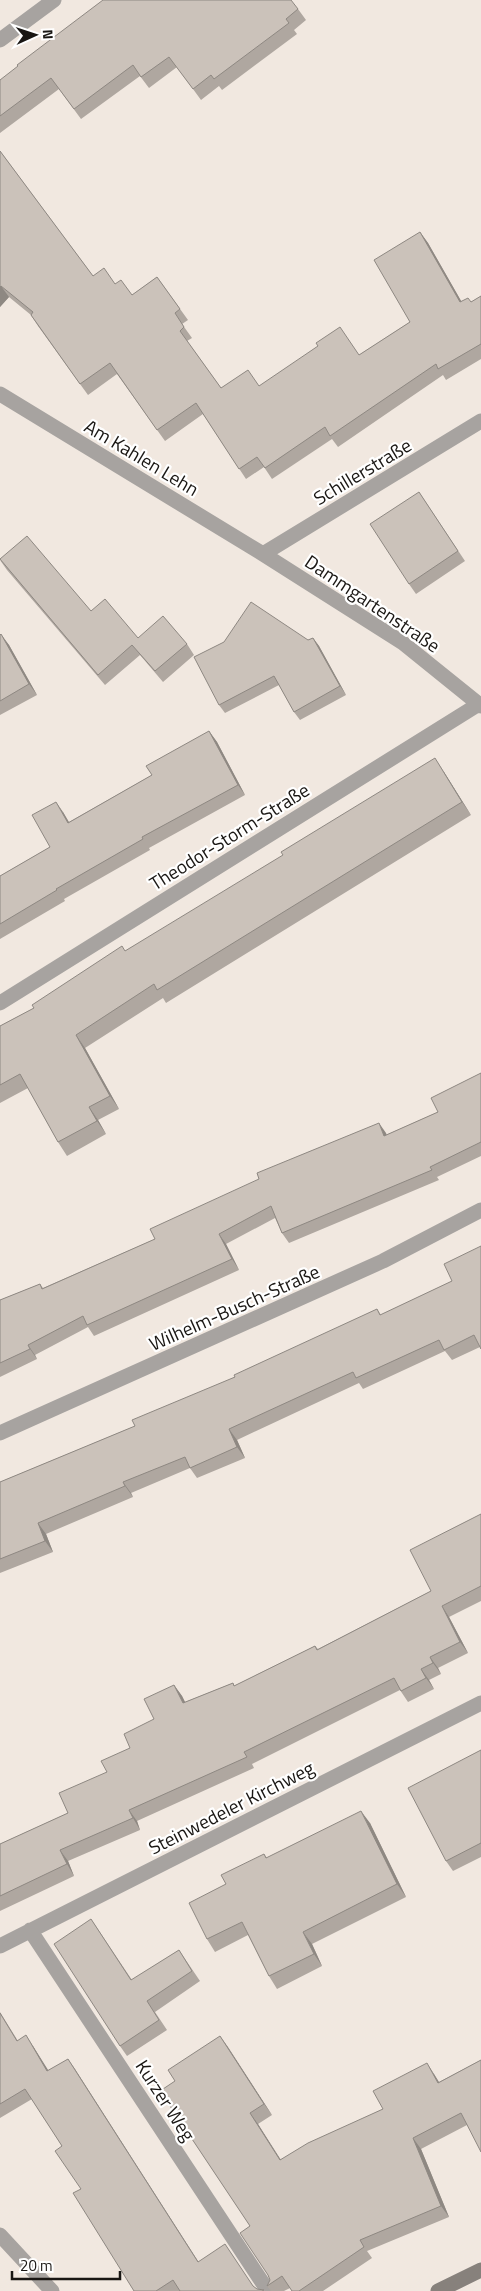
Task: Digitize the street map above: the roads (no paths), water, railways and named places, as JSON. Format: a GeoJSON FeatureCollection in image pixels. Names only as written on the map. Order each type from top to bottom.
{"type":"FeatureCollection","features":[{"type":"Feature","properties":{"kind":"main road"},"geometry":{"type":"LineString","coordinates":[[438,2291],[481,2270]]}},
{"type":"Feature","properties":{"kind":"street"},"geometry":{"type":"LineString","coordinates":[[0,40],[54,0]]}},
{"type":"Feature","properties":{"kind":"street","name":"Am Kahlen Lehn"},"geometry":{"type":"LineString","coordinates":[[0,394],[264,554]]}},
{"type":"Feature","properties":{"kind":"street","name":"Schillerstraße"},"geometry":{"type":"LineString","coordinates":[[264,554],[481,421]]}},
{"type":"Feature","properties":{"kind":"street","name":"Dammgartenstraße"},"geometry":{"type":"LineString","coordinates":[[264,554],[403,643],[480,705]]}},
{"type":"Feature","properties":{"kind":"street","name":"Theodor-Storm-Straße"},"geometry":{"type":"LineString","coordinates":[[0,1003],[480,705]]}},
{"type":"Feature","properties":{"kind":"street","name":"Wilhelm-Busch-Straße"},"geometry":{"type":"LineString","coordinates":[[0,1432],[383,1261],[481,1210]]}},
{"type":"Feature","properties":{"kind":"street","name":"Steinwedeler Kirchweg"},"geometry":{"type":"LineString","coordinates":[[0,1946],[481,1703]]}},
{"type":"Feature","properties":{"kind":"street","name":"Kurzer Weg"},"geometry":{"type":"LineString","coordinates":[[30,1930],[268,2291]]}},
{"type":"Feature","properties":{"kind":"street"},"geometry":{"type":"LineString","coordinates":[[0,2235],[52,2291]]}}]}
